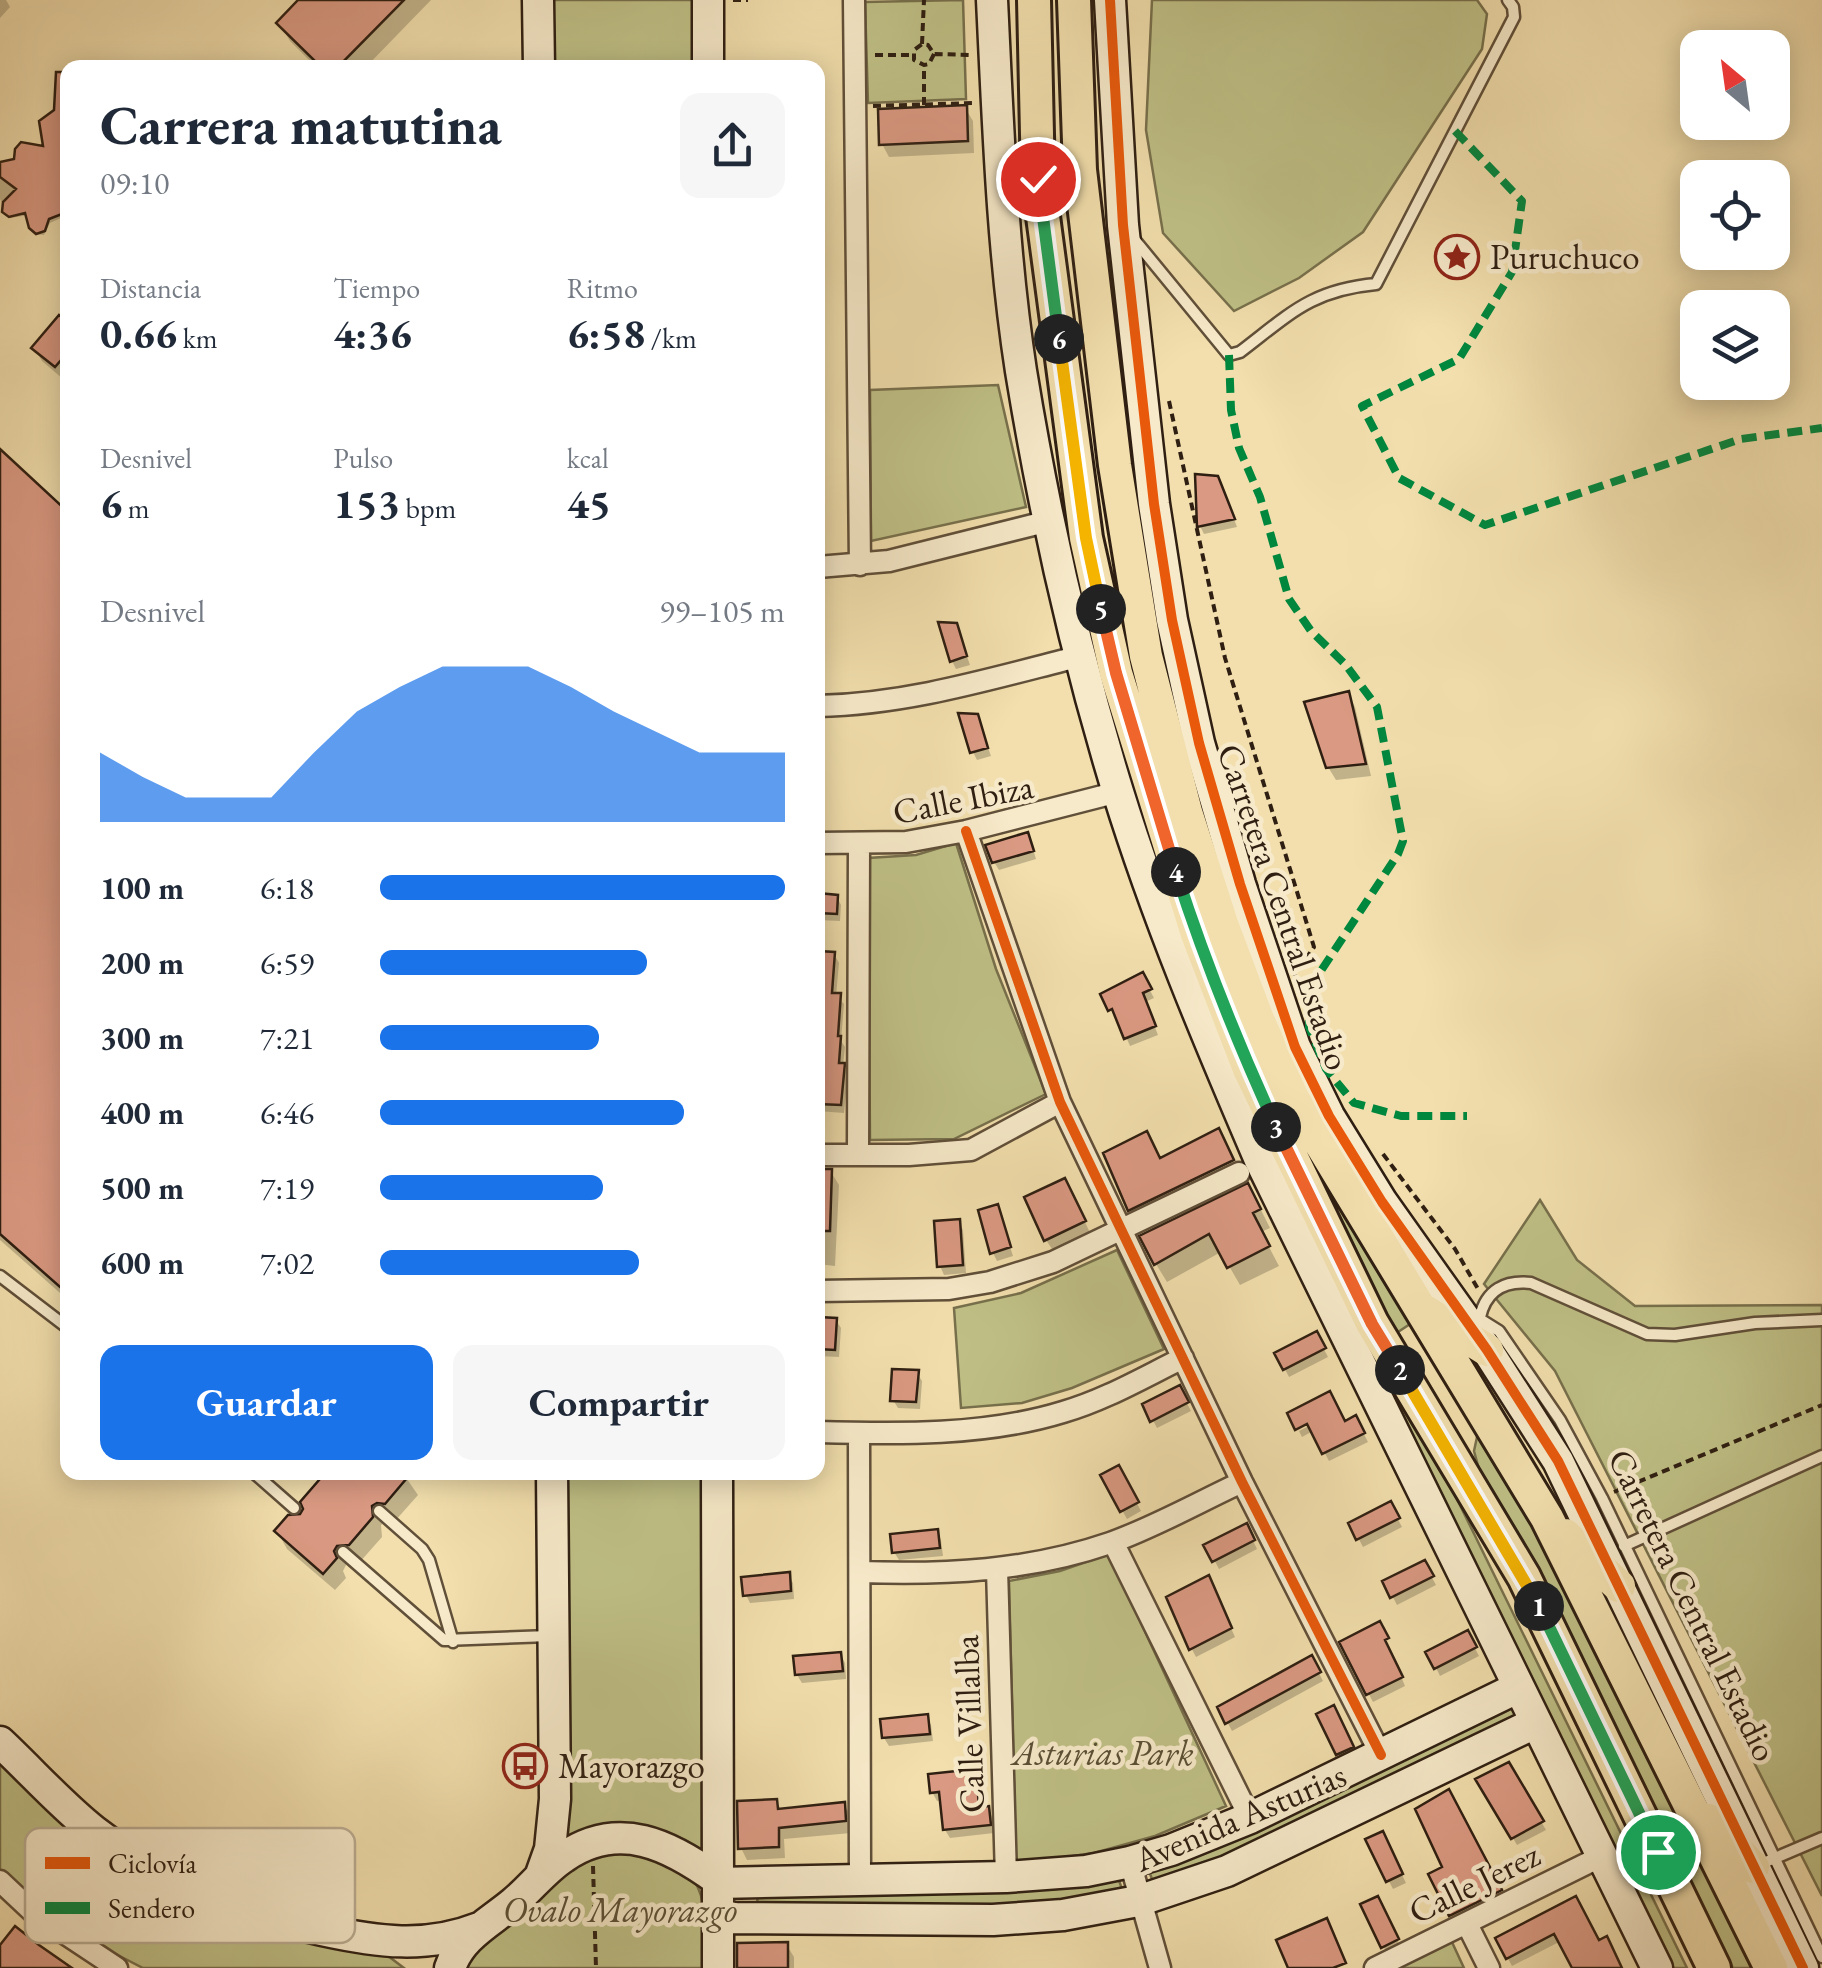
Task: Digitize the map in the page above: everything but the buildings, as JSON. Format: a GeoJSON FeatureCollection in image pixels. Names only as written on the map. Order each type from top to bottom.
{"type":"FeatureCollection","features":[{"type":"Feature","properties":{"kind":"main road"},"geometry":{"type":"LineString","coordinates":[[1034,0],[1038,179],[1086,538],[1116,673],[1196,934],[1249,1068],[1372,1324],[1532,1591],[1714,1968]]}},
{"type":"Feature","properties":{"kind":"main road"},"geometry":{"type":"LineString","coordinates":[[1074,0],[1080,170],[1115,465],[1146,656],[1186,812],[1222,924],[1293,1098],[1547,1518],[1771,1968]]}},
{"type":"Feature","properties":{"kind":"main road"},"geometry":{"type":"LineString","coordinates":[[1417,1306],[1487,1350]]}},
{"type":"Feature","properties":{"kind":"main road"},"geometry":{"type":"LineString","coordinates":[[1410,1386],[1429,1381],[1444,1384],[1484,1411]]}},
{"type":"Feature","properties":{"kind":"main road"},"geometry":{"type":"LineString","coordinates":[[1547,1518],[1618,1586]]}},
{"type":"Feature","properties":{"kind":"main road"},"geometry":{"type":"LineString","coordinates":[[1687,1798],[1763,1863]]}},
{"type":"Feature","properties":{"kind":"street"},"geometry":{"type":"LineString","coordinates":[[538,0],[539,60]]}},
{"type":"Feature","properties":{"kind":"street"},"geometry":{"type":"LineString","coordinates":[[708,0],[708,60]]}},
{"type":"Feature","properties":{"kind":"street"},"geometry":{"type":"LineString","coordinates":[[854,0],[860,565]]}},
{"type":"Feature","properties":{"kind":"street"},"geometry":{"type":"LineString","coordinates":[[992,0],[1001,182],[1021,368],[1049,521],[1118,792],[1200,1022],[1260,1160],[1657,1968]]}},
{"type":"Feature","properties":{"kind":"street","name":"Carretera Central Estadio"},"geometry":{"type":"LineString","coordinates":[[1110,0],[1123,225],[1154,504],[1172,620],[1199,743],[1240,884],[1295,1048],[1329,1116],[1382,1202],[1475,1312],[1487,1350],[1558,1461],[1618,1586],[1763,1863],[1803,1968]]}},
{"type":"Feature","properties":{"kind":"street"},"geometry":{"type":"LineString","coordinates":[[825,566],[889,561],[1049,521]]}},
{"type":"Feature","properties":{"kind":"street"},"geometry":{"type":"LineString","coordinates":[[825,706],[935,694],[1081,656]]}},
{"type":"Feature","properties":{"kind":"street","name":"Calle Ibiza"},"geometry":{"type":"LineString","coordinates":[[825,843],[906,842],[966,831],[1118,792]]}},
{"type":"Feature","properties":{"kind":"street"},"geometry":{"type":"LineString","coordinates":[[966,831],[1060,1102],[1242,1482],[1380,1755]]}},
{"type":"Feature","properties":{"kind":"street"},"geometry":{"type":"LineString","coordinates":[[858,1154],[859,844]]}},
{"type":"Feature","properties":{"kind":"street"},"geometry":{"type":"LineString","coordinates":[[825,1155],[945,1154],[972,1150],[1060,1102]]}},
{"type":"Feature","properties":{"kind":"street"},"geometry":{"type":"LineString","coordinates":[[825,1292],[949,1289],[990,1282],[1052,1262],[1239,1173]]}},
{"type":"Feature","properties":{"kind":"street"},"geometry":{"type":"LineString","coordinates":[[825,1432],[960,1430],[1063,1412],[1122,1389],[1183,1358]]}},
{"type":"Feature","properties":{"kind":"street"},"geometry":{"type":"LineString","coordinates":[[859,1433],[860,1880]]}},
{"type":"Feature","properties":{"kind":"street"},"geometry":{"type":"LineString","coordinates":[[540,1878],[554,1828],[552,1480]]}},
{"type":"Feature","properties":{"kind":"street"},"geometry":{"type":"LineString","coordinates":[[717,1480],[718,1968]]}},
{"type":"Feature","properties":{"kind":"street"},"geometry":{"type":"LineString","coordinates":[[860,1572],[928,1574],[997,1569],[1062,1557],[1113,1542],[1242,1482]]}},
{"type":"Feature","properties":{"kind":"street"},"geometry":{"type":"LineString","coordinates":[[1113,1542],[1250,1818]]}},
{"type":"Feature","properties":{"kind":"street","name":"Calle Villalba"},"geometry":{"type":"LineString","coordinates":[[997,1569],[1006,1878]]}},
{"type":"Feature","properties":{"kind":"street","name":"Avenida Asturias"},"geometry":{"type":"LineString","coordinates":[[718,1881],[1006,1878],[1086,1871],[1130,1862],[1250,1818],[1517,1688]]}},
{"type":"Feature","properties":{"kind":"street","name":"Avenida Asturias"},"geometry":{"type":"LineString","coordinates":[[718,1918],[993,1920],[1063,1915],[1138,1902],[1227,1871],[1535,1723]]}},
{"type":"Feature","properties":{"kind":"street"},"geometry":{"type":"LineString","coordinates":[[0,1742],[91,1828]]}},
{"type":"Feature","properties":{"kind":"street"},"geometry":{"type":"LineString","coordinates":[[450,1968],[460,1946],[479,1928],[564,1856],[592,1843],[616,1838],[641,1839],[668,1847],[718,1881]]}},
{"type":"Feature","properties":{"kind":"street","name":"Calle Jerez"},"geometry":{"type":"LineString","coordinates":[[1374,1968],[1602,1856]]}},
{"type":"Feature","properties":{"kind":"street"},"geometry":{"type":"LineString","coordinates":[[1130,1862],[1138,1902],[1160,1968]]}},
{"type":"Feature","properties":{"kind":"street"},"geometry":{"type":"LineString","coordinates":[[0,1881],[25,1904]]}},
{"type":"Feature","properties":{"kind":"street"},"geometry":{"type":"LineString","coordinates":[[1467,1924],[1489,1968]]}},
{"type":"Feature","properties":{"kind":"street"},"geometry":{"type":"LineString","coordinates":[[355,1935],[388,1942],[434,1942],[479,1928]]}},
{"type":"Feature","properties":{"kind":"street"},"geometry":{"type":"LineString","coordinates":[[388,1942],[423,1968]]}},
{"type":"Feature","properties":{"kind":"street"},"geometry":{"type":"LineString","coordinates":[[80,1943],[118,1968]]}},
{"type":"Feature","properties":{"kind":"lane"},"geometry":{"type":"LineString","coordinates":[[1123,225],[1229,354],[1240,352],[1309,300],[1342,287],[1376,284],[1514,17],[1514,7],[1508,0]]}},
{"type":"Feature","properties":{"kind":"lane"},"geometry":{"type":"LineString","coordinates":[[0,1276],[60,1322]]}},
{"type":"Feature","properties":{"kind":"lane"},"geometry":{"type":"LineString","coordinates":[[1475,1312],[1491,1292],[1514,1281],[1531,1283],[1647,1334],[1675,1335],[1822,1320]]}},
{"type":"Feature","properties":{"kind":"lane","name":"Carretera Central Estadio"},"geometry":{"type":"LineString","coordinates":[[1475,1312],[1498,1331],[1560,1420],[1602,1498],[1763,1863],[1822,1957]]}},
{"type":"Feature","properties":{"kind":"lane"},"geometry":{"type":"LineString","coordinates":[[1624,1546],[1822,1456]]}},
{"type":"Feature","properties":{"kind":"lane"},"geometry":{"type":"LineString","coordinates":[[262,1480],[294,1508]]}},
{"type":"Feature","properties":{"kind":"lane"},"geometry":{"type":"LineString","coordinates":[[379,1510],[429,1560],[454,1642]]}},
{"type":"Feature","properties":{"kind":"lane"},"geometry":{"type":"LineString","coordinates":[[1609,1517],[1618,1586]]}},
{"type":"Feature","properties":{"kind":"lane"},"geometry":{"type":"LineString","coordinates":[[342,1552],[444,1640],[555,1636]]}},
{"type":"Feature","properties":{"kind":"lane"},"geometry":{"type":"LineString","coordinates":[[1763,1863],[1822,1838]]}},
{"type":"Feature","properties":{"kind":"path"},"geometry":{"type":"LineString","coordinates":[[728,0],[748,0]]}},
{"type":"Feature","properties":{"kind":"path"},"geometry":{"type":"LineString","coordinates":[[922,44],[924,0]]}},
{"type":"Feature","properties":{"kind":"path"},"geometry":{"type":"LineString","coordinates":[[924,66],[914,60],[917,46],[928,45],[934,54]]}},
{"type":"Feature","properties":{"kind":"path"},"geometry":{"type":"LineString","coordinates":[[934,54],[977,55]]}},
{"type":"Feature","properties":{"kind":"path"},"geometry":{"type":"LineString","coordinates":[[924,66],[934,54]]}},
{"type":"Feature","properties":{"kind":"path"},"geometry":{"type":"LineString","coordinates":[[870,55],[913,55]]}},
{"type":"Feature","properties":{"kind":"path"},"geometry":{"type":"LineString","coordinates":[[924,66],[924,104]]}},
{"type":"Feature","properties":{"kind":"path"},"geometry":{"type":"LineString","coordinates":[[871,106],[978,103]]}},
{"type":"Feature","properties":{"kind":"path"},"geometry":{"type":"LineString","coordinates":[[1168,398],[1225,658],[1314,947],[1292,980]]}},
{"type":"Feature","properties":{"kind":"path"},"geometry":{"type":"LineString","coordinates":[[1380,1152],[1475,1279],[1475,1312]]}},
{"type":"Feature","properties":{"kind":"path"},"geometry":{"type":"LineString","coordinates":[[1602,1498],[1822,1405]]}},
{"type":"Feature","properties":{"kind":"path"},"geometry":{"type":"LineString","coordinates":[[592,1856],[596,1968]]}},
{"type":"Feature","properties":{"kind":"green space"},"geometry":{"type":"Polygon","coordinates":[[[549,0],[699,0],[700,60],[549,60],[549,0]]]}},
{"type":"Feature","properties":{"kind":"green space"},"geometry":{"type":"Polygon","coordinates":[[[963,0],[966,99],[868,103],[865,2],[963,0]]]}},
{"type":"Feature","properties":{"kind":"green space"},"geometry":{"type":"Polygon","coordinates":[[[1152,0],[1477,0],[1487,14],[1482,49],[1363,232],[1299,278],[1234,311],[1163,233],[1146,130],[1152,0]]]}},
{"type":"Feature","properties":{"kind":"green space"},"geometry":{"type":"Polygon","coordinates":[[[998,385],[1026,507],[871,541],[870,390],[998,385]]]}},
{"type":"Feature","properties":{"kind":"green space"},"geometry":{"type":"Polygon","coordinates":[[[956,843],[996,969],[1046,1094],[954,1139],[870,1140],[868,858],[916,855],[956,843]]]}},
{"type":"Feature","properties":{"kind":"green space"},"geometry":{"type":"Polygon","coordinates":[[[1261,1050],[1413,1322],[1392,1336],[1295,1144],[1261,1050]]]}},
{"type":"Feature","properties":{"kind":"green space"},"geometry":{"type":"Polygon","coordinates":[[[1540,1200],[1577,1260],[1635,1306],[1822,1305],[1822,1896],[1555,1371],[1484,1284],[1540,1200]]]}},
{"type":"Feature","properties":{"kind":"green space"},"geometry":{"type":"Polygon","coordinates":[[[1313,1240],[1353,1287],[1687,1968],[1669,1968],[1313,1240]]]}},
{"type":"Feature","properties":{"kind":"green space"},"geometry":{"type":"Polygon","coordinates":[[[1117,1250],[1164,1349],[1072,1388],[1022,1403],[961,1408],[954,1308],[1021,1293],[1117,1250]]]}},
{"type":"Feature","properties":{"kind":"green space"},"geometry":{"type":"Polygon","coordinates":[[[1477,1437],[1491,1444],[1761,1968],[1733,1968],[1482,1480],[1474,1451],[1477,1437]]]}},
{"type":"Feature","properties":{"kind":"green space"},"geometry":{"type":"Polygon","coordinates":[[[552,1480],[702,1480],[702,1854],[562,1847],[552,1480]]]}},
{"type":"Feature","properties":{"kind":"green space","name":"Asturias Park"},"geometry":{"type":"Polygon","coordinates":[[[1109,1554],[1226,1806],[1155,1836],[1094,1853],[1016,1864],[1009,1581],[1060,1571],[1109,1554]]]}},
{"type":"Feature","properties":{"kind":"green space"},"geometry":{"type":"Polygon","coordinates":[[[1511,1703],[1518,1719],[1305,1826],[1153,1882],[1149,1871],[1511,1703]]]}},
{"type":"Feature","properties":{"kind":"green space"},"geometry":{"type":"Polygon","coordinates":[[[0,1757],[78,1828],[25,1828],[25,1894],[0,1871],[0,1757]]]}},
{"type":"Feature","properties":{"kind":"green space","name":"Ovalo Mayorazgo"},"geometry":{"type":"Polygon","coordinates":[[[614,1851],[668,1862],[684,1870],[695,1882],[705,1916],[706,1968],[462,1968],[485,1942],[519,1918],[578,1864],[614,1851]]]}},
{"type":"Feature","properties":{"kind":"green space"},"geometry":{"type":"Polygon","coordinates":[[[1117,1875],[1120,1892],[1077,1906],[757,1907],[758,1889],[1117,1875]]]}},
{"type":"Feature","properties":{"kind":"green space"},"geometry":{"type":"Polygon","coordinates":[[[1451,1940],[1464,1968],[1396,1968],[1451,1940]]]}},
{"type":"Feature","properties":{"kind":"green space"},"geometry":{"type":"Polygon","coordinates":[[[96,1943],[334,1943],[388,1956],[404,1968],[143,1968],[96,1943]]]}},
{"type":"Feature","properties":{"kind":"marked path"},"geometry":{"type":"LineString","coordinates":[[1455,131],[1522,201],[1512,272],[1459,359],[1362,406],[1399,478],[1485,525],[1741,439],[1822,428]]}},
{"type":"Feature","properties":{"kind":"marked path"},"geometry":{"type":"LineString","coordinates":[[1229,355],[1231,410],[1239,448],[1260,497],[1289,599],[1311,631],[1345,664],[1377,707],[1403,841],[1311,986],[1309,1027],[1326,1069],[1354,1103],[1401,1116],[1467,1116]]}},
{"type":"Feature","properties":{"kind":"cycle path"},"geometry":{"type":"LineString","coordinates":[[1110,0],[1123,225],[1154,504],[1172,620],[1199,743],[1240,884],[1295,1047],[1329,1116],[1382,1202],[1487,1350],[1558,1461],[1803,1968]]}},
{"type":"Feature","properties":{"kind":"cycle path"},"geometry":{"type":"LineString","coordinates":[[966,831],[1060,1102],[1242,1482],[1381,1755]]}},
{"type":"Feature","properties":{"kind":"place","name":"Puruchuco"},"geometry":{"type":"Point","coordinates":[1457,257]}},
{"type":"Feature","properties":{"kind":"place","name":"Mayorazgo"},"geometry":{"type":"Point","coordinates":[525,1766]}},
{"type":"Feature","properties":{"kind":"route"},"geometry":{"type":"LineString","coordinates":[[1038,179],[1086,538],[1116,673],[1196,934],[1249,1068],[1372,1324],[1524,1576],[1658,1852]]}}]}
